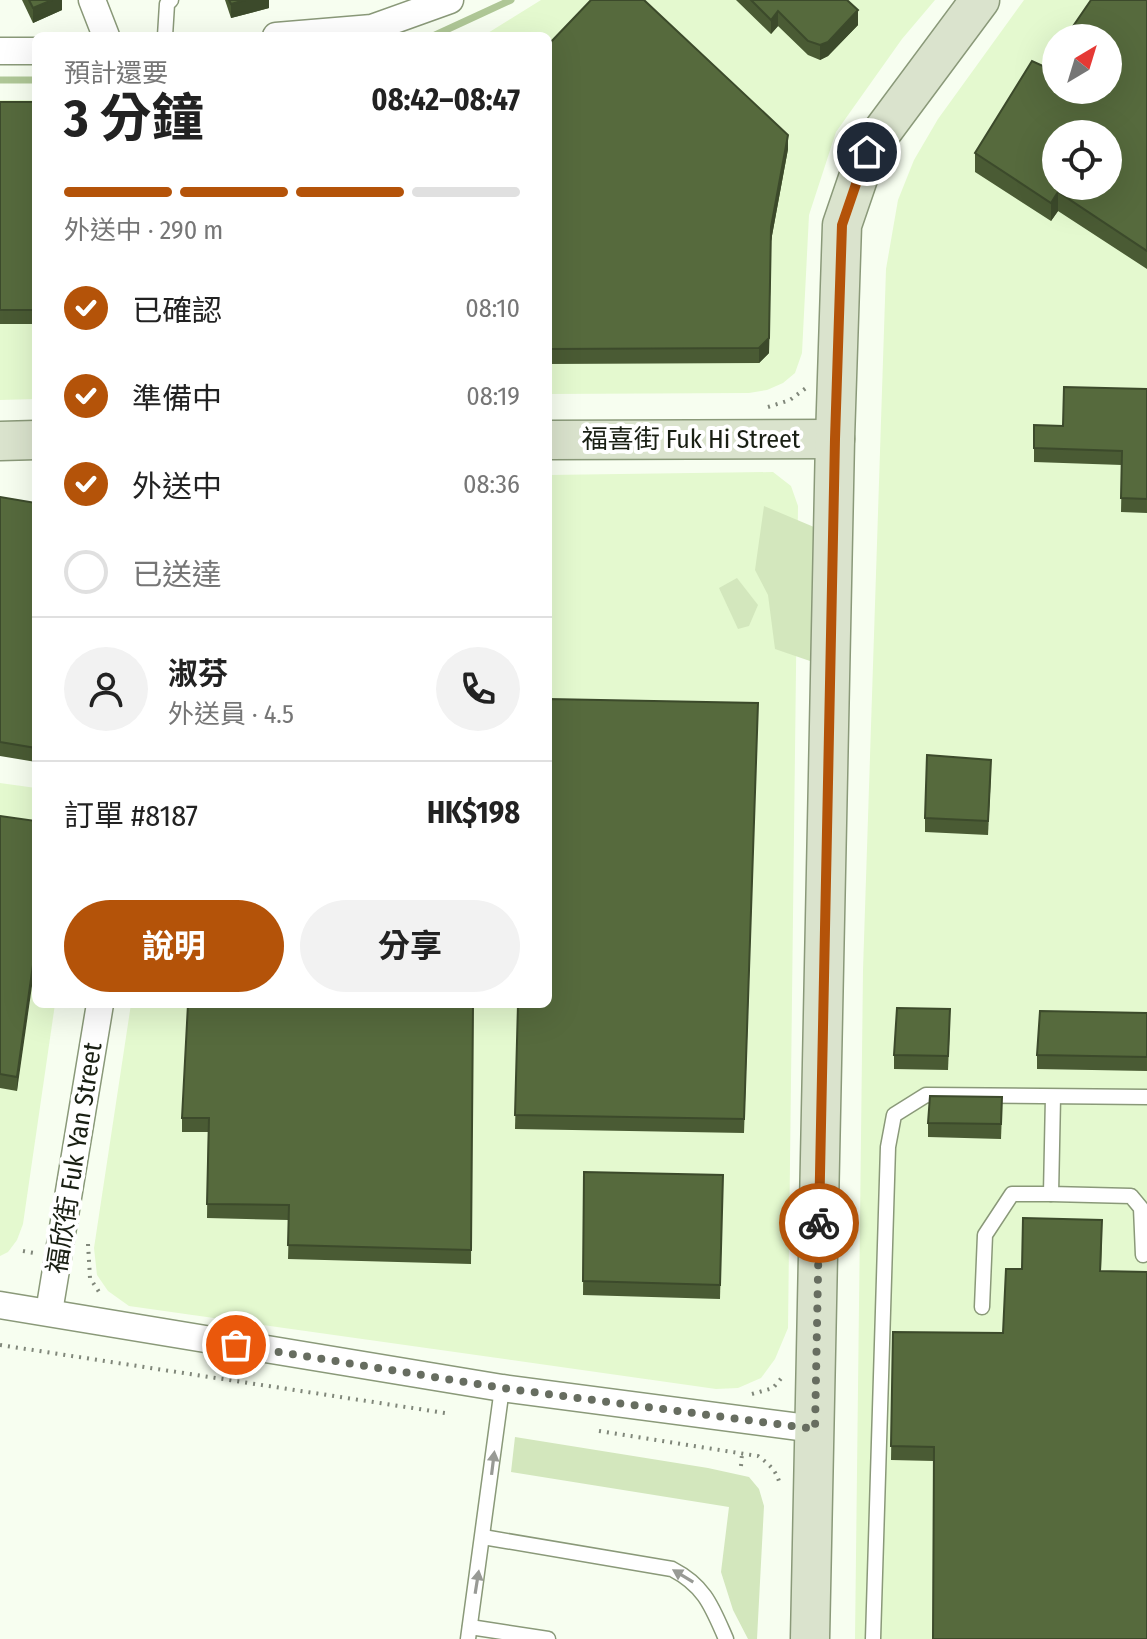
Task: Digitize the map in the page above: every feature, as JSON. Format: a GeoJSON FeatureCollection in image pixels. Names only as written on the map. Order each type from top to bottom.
{"type":"FeatureCollection","features":[{"type":"Feature","properties":{"kind":"street"},"geometry":{"type":"LineString","coordinates":[[92,0],[104,32]]}},
{"type":"Feature","properties":{"kind":"street"},"geometry":{"type":"LineString","coordinates":[[324,32],[372,28],[399,9],[450,0]]}},
{"type":"Feature","properties":{"kind":"street"},"geometry":{"type":"LineString","coordinates":[[810,1639],[842,225],[867,152],[980,0]]}},
{"type":"Feature","properties":{"kind":"street"},"geometry":{"type":"LineString","coordinates":[[0,51],[32,51]]}},
{"type":"Feature","properties":{"kind":"street","name":"福喜街 Fuk Hi Street"},"geometry":{"type":"LineString","coordinates":[[552,440],[835,439]]}},
{"type":"Feature","properties":{"kind":"street"},"geometry":{"type":"LineString","coordinates":[[0,441],[32,440]]}},
{"type":"Feature","properties":{"kind":"street","name":"福欣街 Fuk Yan Street"},"geometry":{"type":"LineString","coordinates":[[49,1312],[99,1008]]}},
{"type":"Feature","properties":{"kind":"street"},"geometry":{"type":"LineString","coordinates":[[0,1305],[502,1388],[815,1429]]}},
{"type":"Feature","properties":{"kind":"lane"},"geometry":{"type":"LineString","coordinates":[[165,32],[167,4],[171,0]]}},
{"type":"Feature","properties":{"kind":"lane"},"geometry":{"type":"LineString","coordinates":[[873,1639],[888,1147],[894,1115],[926,1095],[1147,1097]]}},
{"type":"Feature","properties":{"kind":"lane"},"geometry":{"type":"LineString","coordinates":[[1051,1194],[1053,1097]]}},
{"type":"Feature","properties":{"kind":"lane"},"geometry":{"type":"LineString","coordinates":[[982,1307],[985,1235],[1012,1194],[1131,1196],[1141,1208],[1143,1255]]}},
{"type":"Feature","properties":{"kind":"lane"},"geometry":{"type":"LineString","coordinates":[[502,1388],[469,1633],[548,1639]]}},
{"type":"Feature","properties":{"kind":"lane"},"geometry":{"type":"LineString","coordinates":[[483,1537],[672,1569],[691,1578],[705,1594],[726,1639]]}},
{"type":"Feature","properties":{"kind":"path"},"geometry":{"type":"LineString","coordinates":[[0,1345],[445,1413]]}},
{"type":"Feature","properties":{"kind":"path"},"geometry":{"type":"LineString","coordinates":[[599,1431],[758,1456],[778,1476],[782,1491]]}},
{"type":"Feature","properties":{"kind":"shaded area"},"geometry":{"type":"Polygon","coordinates":[[[541,0],[935,0],[902,39],[836,132],[809,215],[802,353],[795,373],[767,390],[749,393],[552,394],[552,32],[489,32],[541,0]]]}},
{"type":"Feature","properties":{"kind":"shaded area"},"geometry":{"type":"Polygon","coordinates":[[[1024,0],[1147,0],[1147,1639],[855,1639],[863,970],[886,269],[898,200],[914,160],[938,119],[1024,0]]]}},
{"type":"Feature","properties":{"kind":"shaded area"},"geometry":{"type":"Polygon","coordinates":[[[0,100],[32,100],[32,399],[0,400],[0,100]]]}},
{"type":"Feature","properties":{"kind":"shaded area"},"geometry":{"type":"Polygon","coordinates":[[[773,472],[791,486],[798,506],[788,1328],[775,1359],[761,1378],[738,1388],[716,1389],[129,1306],[108,1291],[97,1275],[94,1248],[130,1008],[552,1008],[552,475],[773,472]]]}},
{"type":"Feature","properties":{"kind":"shaded area"},"geometry":{"type":"Polygon","coordinates":[[[764,506],[852,543],[845,613],[810,661],[775,649],[768,595],[755,570],[764,506]]]}},
{"type":"Feature","properties":{"kind":"shaded area"},"geometry":{"type":"Polygon","coordinates":[[[737,578],[758,605],[749,626],[738,629],[719,588],[737,578]]]}},
{"type":"Feature","properties":{"kind":"shaded area"},"geometry":{"type":"Polygon","coordinates":[[[0,783],[32,787],[32,1008],[54,1008],[23,1224],[17,1240],[8,1252],[0,1256],[0,783]]]}},
{"type":"Feature","properties":{"kind":"shaded area"},"geometry":{"type":"Polygon","coordinates":[[[515,1437],[749,1477],[759,1489],[764,1506],[757,1639],[748,1639],[733,1610],[721,1572],[729,1507],[511,1472],[515,1437]]]}},
{"type":"Feature","properties":{"kind":"building"},"geometry":{"type":"Polygon","coordinates":[[[29,0],[52,0],[33,8],[29,0]]]}},
{"type":"Feature","properties":{"kind":"building"},"geometry":{"type":"Polygon","coordinates":[[[591,0],[644,0],[788,135],[771,227],[769,338],[759,348],[552,349],[552,41],[591,0]]]}},
{"type":"Feature","properties":{"kind":"building"},"geometry":{"type":"Polygon","coordinates":[[[751,0],[847,0],[858,10],[828,42],[820,45],[808,41],[778,11],[771,20],[751,0]]]}},
{"type":"Feature","properties":{"kind":"building"},"geometry":{"type":"Polygon","coordinates":[[[1091,0],[1147,0],[1147,251],[1070,200],[1122,200],[1122,120],[1042,120],[1042,197],[975,153],[1032,61],[1042,66],[1042,104],[1122,104],[1122,24],[1075,24],[1091,0]]]}},
{"type":"Feature","properties":{"kind":"building"},"geometry":{"type":"Polygon","coordinates":[[[0,102],[32,102],[32,310],[0,310],[0,102]]]}},
{"type":"Feature","properties":{"kind":"building"},"geometry":{"type":"Polygon","coordinates":[[[1064,387],[1147,389],[1147,499],[1121,498],[1122,451],[1034,448],[1034,425],[1063,426],[1064,387]]]}},
{"type":"Feature","properties":{"kind":"building"},"geometry":{"type":"Polygon","coordinates":[[[0,497],[32,502],[32,747],[0,742],[0,497]]]}},
{"type":"Feature","properties":{"kind":"building"},"geometry":{"type":"Polygon","coordinates":[[[552,699],[758,703],[744,1119],[515,1115],[518,1008],[552,1008],[552,699]]]}},
{"type":"Feature","properties":{"kind":"building"},"geometry":{"type":"Polygon","coordinates":[[[927,755],[991,760],[988,821],[925,818],[927,755]]]}},
{"type":"Feature","properties":{"kind":"building"},"geometry":{"type":"Polygon","coordinates":[[[0,816],[32,820],[32,972],[17,1077],[0,1074],[0,816]]]}},
{"type":"Feature","properties":{"kind":"building"},"geometry":{"type":"Polygon","coordinates":[[[188,1008],[473,1008],[471,1250],[288,1245],[289,1205],[207,1204],[209,1118],[182,1118],[188,1008]]]}},
{"type":"Feature","properties":{"kind":"building"},"geometry":{"type":"Polygon","coordinates":[[[897,1008],[950,1009],[948,1056],[894,1055],[897,1008]]]}},
{"type":"Feature","properties":{"kind":"building"},"geometry":{"type":"Polygon","coordinates":[[[1040,1011],[1147,1013],[1147,1057],[1037,1055],[1040,1011]]]}},
{"type":"Feature","properties":{"kind":"building"},"geometry":{"type":"Polygon","coordinates":[[[930,1096],[1002,1097],[1001,1124],[928,1123],[930,1096]]]}},
{"type":"Feature","properties":{"kind":"building"},"geometry":{"type":"Polygon","coordinates":[[[584,1172],[723,1175],[720,1285],[583,1281],[584,1172]]]}},
{"type":"Feature","properties":{"kind":"building"},"geometry":{"type":"Polygon","coordinates":[[[1023,1218],[1102,1220],[1100,1271],[1147,1272],[1147,1639],[933,1639],[934,1447],[891,1446],[893,1332],[1003,1333],[1006,1269],[1022,1269],[1023,1218]]]}},
{"type":"Feature","properties":{"kind":"waterway"},"geometry":{"type":"LineString","coordinates":[[442,32],[511,0]]}},
{"type":"Feature","properties":{"kind":"waterway"},"geometry":{"type":"LineString","coordinates":[[0,80],[32,80]]}},
{"type":"Feature","properties":{"kind":"way so far"},"geometry":{"type":"LineString","coordinates":[[236,1345],[502,1388],[815,1429],[819,1223]]}},
{"type":"Feature","properties":{"kind":"route"},"geometry":{"type":"LineString","coordinates":[[819,1223],[842,225],[867,152]]}}]}
